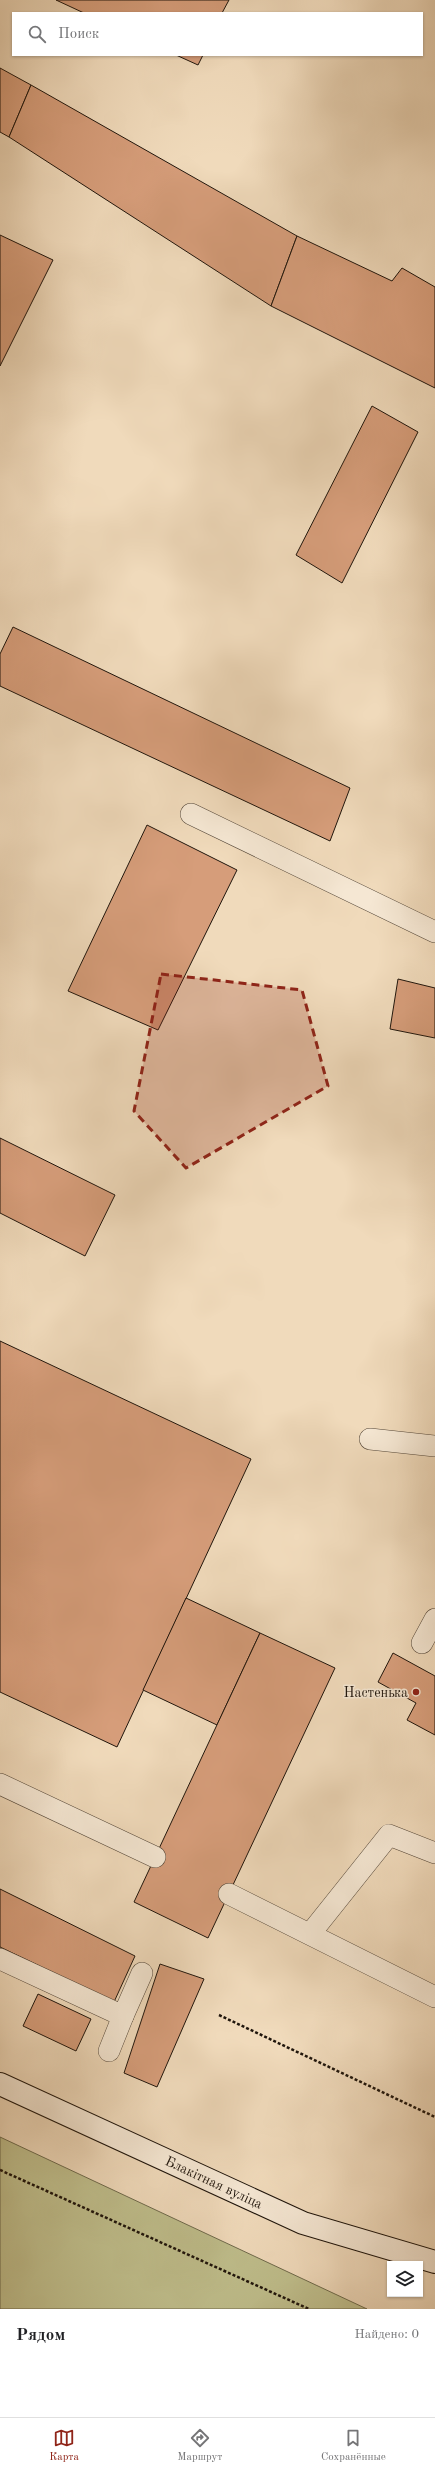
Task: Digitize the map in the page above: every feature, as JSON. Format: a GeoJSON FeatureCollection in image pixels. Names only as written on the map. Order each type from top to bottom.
{"type":"FeatureCollection","features":[{"type":"Feature","properties":{"kind":"street","name":"Блакітная вуліца"},"geometry":{"type":"LineString","coordinates":[[0,2084],[303,2223],[435,2262]]}},
{"type":"Feature","properties":{"kind":"lane"},"geometry":{"type":"LineString","coordinates":[[191,814],[435,932]]}},
{"type":"Feature","properties":{"kind":"lane"},"geometry":{"type":"LineString","coordinates":[[370,1439],[435,1446]]}},
{"type":"Feature","properties":{"kind":"lane"},"geometry":{"type":"LineString","coordinates":[[422,1643],[435,1618]]}},
{"type":"Feature","properties":{"kind":"lane"},"geometry":{"type":"LineString","coordinates":[[0,1784],[155,1857]]}},
{"type":"Feature","properties":{"kind":"lane"},"geometry":{"type":"LineString","coordinates":[[310,1934],[389,1835],[435,1853]]}},
{"type":"Feature","properties":{"kind":"lane"},"geometry":{"type":"LineString","coordinates":[[229,1894],[435,1997]]}},
{"type":"Feature","properties":{"kind":"lane"},"geometry":{"type":"LineString","coordinates":[[0,1958],[123,2016]]}},
{"type":"Feature","properties":{"kind":"lane"},"geometry":{"type":"LineString","coordinates":[[109,2050],[142,1973]]}},
{"type":"Feature","properties":{"kind":"path"},"geometry":{"type":"LineString","coordinates":[[219,2015],[435,2117]]}},
{"type":"Feature","properties":{"kind":"path"},"geometry":{"type":"LineString","coordinates":[[0,2170],[309,2309]]}},
{"type":"Feature","properties":{"kind":"highlighted area"},"geometry":{"type":"Polygon","coordinates":[[[161,974],[302,990],[328,1086],[186,1168],[134,1111],[161,974]]]}},
{"type":"Feature","properties":{"kind":"shaded area"},"geometry":{"type":"Polygon","coordinates":[[[0,2137],[367,2309],[0,2309],[0,2137]]]}},
{"type":"Feature","properties":{"kind":"building"},"geometry":{"type":"Polygon","coordinates":[[[56,0],[229,0],[223,12],[82,12],[56,0]]]}},
{"type":"Feature","properties":{"kind":"building"},"geometry":{"type":"Polygon","coordinates":[[[178,56],[202,56],[198,65],[178,56]]]}},
{"type":"Feature","properties":{"kind":"building"},"geometry":{"type":"Polygon","coordinates":[[[0,68],[31,85],[9,137],[0,132],[0,68]]]}},
{"type":"Feature","properties":{"kind":"building"},"geometry":{"type":"Polygon","coordinates":[[[31,85],[297,236],[271,306],[9,137],[31,85]]]}},
{"type":"Feature","properties":{"kind":"building"},"geometry":{"type":"Polygon","coordinates":[[[0,235],[53,260],[0,366],[0,235]]]}},
{"type":"Feature","properties":{"kind":"building"},"geometry":{"type":"Polygon","coordinates":[[[297,236],[392,281],[402,268],[435,287],[435,388],[271,306],[297,236]]]}},
{"type":"Feature","properties":{"kind":"building"},"geometry":{"type":"Polygon","coordinates":[[[372,406],[418,432],[342,583],[296,555],[372,406]]]}},
{"type":"Feature","properties":{"kind":"building"},"geometry":{"type":"Polygon","coordinates":[[[13,627],[350,788],[330,841],[0,686],[0,654],[13,627]]]}},
{"type":"Feature","properties":{"kind":"building"},"geometry":{"type":"Polygon","coordinates":[[[147,825],[237,870],[158,1030],[68,991],[147,825]]]}},
{"type":"Feature","properties":{"kind":"building"},"geometry":{"type":"Polygon","coordinates":[[[398,979],[435,988],[435,1038],[390,1029],[398,979]]]}},
{"type":"Feature","properties":{"kind":"building"},"geometry":{"type":"Polygon","coordinates":[[[0,1138],[115,1195],[85,1256],[0,1213],[0,1138]]]}},
{"type":"Feature","properties":{"kind":"building"},"geometry":{"type":"Polygon","coordinates":[[[0,1341],[251,1459],[117,1747],[0,1692],[0,1341]]]}},
{"type":"Feature","properties":{"kind":"building"},"geometry":{"type":"Polygon","coordinates":[[[186,1598],[260,1633],[217,1725],[143,1690],[186,1598]]]}},
{"type":"Feature","properties":{"kind":"building"},"geometry":{"type":"Polygon","coordinates":[[[260,1633],[335,1668],[208,1938],[134,1902],[260,1633]]]}},
{"type":"Feature","properties":{"kind":"building","name":"Настенька"},"geometry":{"type":"Polygon","coordinates":[[[393,1653],[435,1676],[435,1735],[407,1720],[416,1703],[378,1682],[393,1653]]]}},
{"type":"Feature","properties":{"kind":"building"},"geometry":{"type":"Polygon","coordinates":[[[0,1889],[135,1956],[114,2002],[0,1947],[0,1889]]]}},
{"type":"Feature","properties":{"kind":"building"},"geometry":{"type":"Polygon","coordinates":[[[160,1964],[204,1979],[157,2087],[124,2073],[160,1964]]]}},
{"type":"Feature","properties":{"kind":"building"},"geometry":{"type":"Polygon","coordinates":[[[38,1994],[91,2019],[76,2051],[23,2026],[38,1994]]]}},
{"type":"Feature","properties":{"kind":"place","name":"Настенька"},"geometry":{"type":"Point","coordinates":[416,1692]}}]}
